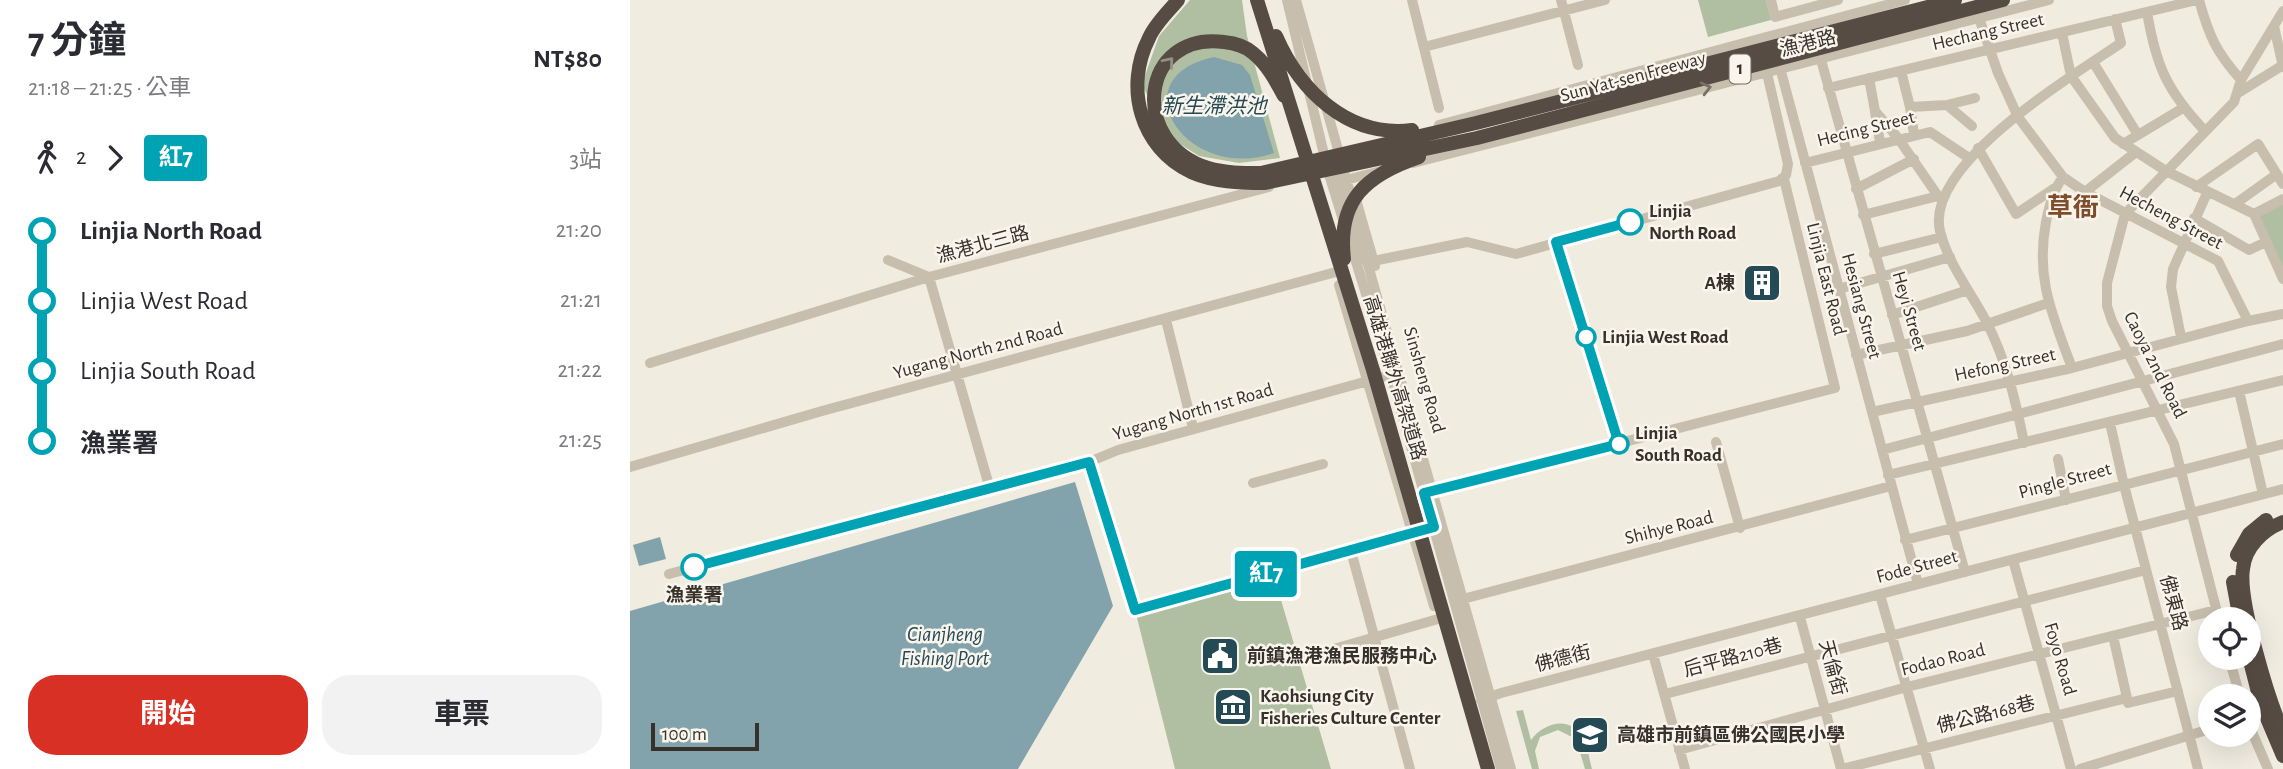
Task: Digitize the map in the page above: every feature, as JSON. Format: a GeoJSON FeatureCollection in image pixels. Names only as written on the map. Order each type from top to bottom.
{"type":"FeatureCollection","features":[{"type":"Feature","properties":{"kind":"highway"},"geometry":{"type":"LineString","coordinates":[[1178,0],[1150,36],[1143,52],[1138,69],[1138,102],[1143,124],[1159,148],[1192,172],[1214,179],[1265,183],[1477,130]]}},
{"type":"Feature","properties":{"kind":"highway","name":"高雄港聯外高架道路"},"geometry":{"type":"LineString","coordinates":[[1256,0],[1284,96],[1373,370],[1488,769]]}},
{"type":"Feature","properties":{"kind":"highway","name":"高雄港聯外高架道路"},"geometry":{"type":"LineString","coordinates":[[1266,0],[1344,258],[1381,368],[1494,769]]}},
{"type":"Feature","properties":{"kind":"highway","name":"Sun Yat-sen Freeway"},"geometry":{"type":"LineString","coordinates":[[1477,130],[1955,0]]}},
{"type":"Feature","properties":{"kind":"highway","name":"Sun Yat-sen Freeway"},"geometry":{"type":"LineString","coordinates":[[1477,130],[2003,0]]}},
{"type":"Feature","properties":{"kind":"highway"},"geometry":{"type":"LineString","coordinates":[[1276,36],[1286,58],[1313,95],[1351,120],[1398,132],[1477,130]]}},
{"type":"Feature","properties":{"kind":"highway"},"geometry":{"type":"LineString","coordinates":[[1284,96],[1269,69],[1252,52],[1234,43],[1201,42],[1190,44],[1167,61],[1154,88],[1154,117],[1164,138],[1184,157],[1206,168],[1261,173],[1477,130]]}},
{"type":"Feature","properties":{"kind":"highway"},"geometry":{"type":"LineString","coordinates":[[1344,258],[1343,220],[1361,190],[1405,162],[1477,130]]}},
{"type":"Feature","properties":{"kind":"highway"},"geometry":{"type":"LineString","coordinates":[[2238,607],[2233,578],[2236,556],[2255,527],[2283,513]]}},
{"type":"Feature","properties":{"kind":"highway"},"geometry":{"type":"LineString","coordinates":[[2283,522],[2264,532],[2256,541],[2245,559],[2242,575],[2257,650],[2283,732]]}},
{"type":"Feature","properties":{"kind":"highway"},"geometry":{"type":"LineString","coordinates":[[2253,670],[2262,704],[2283,756]]}},
{"type":"Feature","properties":{"kind":"street","name":"Sinsheng Road"},"geometry":{"type":"LineString","coordinates":[[1281,0],[1321,156]]}},
{"type":"Feature","properties":{"kind":"street","name":"Sinsheng Road"},"geometry":{"type":"LineString","coordinates":[[1287,0],[1324,172],[1336,272],[1482,769]]}},
{"type":"Feature","properties":{"kind":"street","name":"Sinsheng Road"},"geometry":{"type":"LineString","coordinates":[[1298,0],[1341,151],[1342,181],[1489,698],[1513,769]]}},
{"type":"Feature","properties":{"kind":"street"},"geometry":{"type":"LineString","coordinates":[[1412,0],[1439,108]]}},
{"type":"Feature","properties":{"kind":"street"},"geometry":{"type":"LineString","coordinates":[[1424,47],[1563,5],[1605,0]]}},
{"type":"Feature","properties":{"kind":"street"},"geometry":{"type":"LineString","coordinates":[[1771,0],[1775,17],[1839,0]]}},
{"type":"Feature","properties":{"kind":"street","name":"漁港路"},"geometry":{"type":"LineString","coordinates":[[1321,156],[1905,0]]}},
{"type":"Feature","properties":{"kind":"street"},"geometry":{"type":"LineString","coordinates":[[1924,0],[1928,31]]}},
{"type":"Feature","properties":{"kind":"street","name":"漁港路"},"geometry":{"type":"LineString","coordinates":[[1342,181],[2049,0]]}},
{"type":"Feature","properties":{"kind":"street"},"geometry":{"type":"LineString","coordinates":[[2198,0],[2214,47],[2241,80]]}},
{"type":"Feature","properties":{"kind":"street","name":"Hechang Street"},"geometry":{"type":"LineString","coordinates":[[1828,88],[2198,0]]}},
{"type":"Feature","properties":{"kind":"street"},"geometry":{"type":"LineString","coordinates":[[1563,5],[1578,65]]}},
{"type":"Feature","properties":{"kind":"street","name":"Caoya 2nd Road"},"geometry":{"type":"LineString","coordinates":[[2215,607],[2170,434],[2112,321],[2106,294],[2116,239],[2125,214],[2238,93],[2241,80],[2283,11]]}},
{"type":"Feature","properties":{"kind":"street"},"geometry":{"type":"LineString","coordinates":[[2147,12],[2153,49],[2162,75],[2183,108],[2205,131]]}},
{"type":"Feature","properties":{"kind":"street","name":"Hecheng Street"},"geometry":{"type":"LineString","coordinates":[[1979,18],[2018,117],[2063,177],[2085,192],[2183,241],[2222,265],[2248,321]]}},
{"type":"Feature","properties":{"kind":"street"},"geometry":{"type":"LineString","coordinates":[[2024,443],[2010,382],[1988,323],[1950,257],[1942,237],[1940,197],[1978,148],[2071,76],[2121,43],[2115,19]]}},
{"type":"Feature","properties":{"kind":"street"},"geometry":{"type":"LineString","coordinates":[[2238,93],[2283,66],[2274,26]]}},
{"type":"Feature","properties":{"kind":"street"},"geometry":{"type":"LineString","coordinates":[[2062,33],[2071,76],[2115,138],[2166,171],[2254,214],[2283,279]]}},
{"type":"Feature","properties":{"kind":"street","name":"Hesiang Street"},"geometry":{"type":"LineString","coordinates":[[1773,35],[1905,540],[1919,584]]}},
{"type":"Feature","properties":{"kind":"street"},"geometry":{"type":"LineString","coordinates":[[1371,262],[1467,242],[1516,254],[1783,179],[1788,164],[1758,39]]}},
{"type":"Feature","properties":{"kind":"street","name":"Heyi Street"},"geometry":{"type":"LineString","coordinates":[[1821,60],[1965,572]]}},
{"type":"Feature","properties":{"kind":"street"},"geometry":{"type":"LineString","coordinates":[[2093,62],[2138,135]]}},
{"type":"Feature","properties":{"kind":"street"},"geometry":{"type":"LineString","coordinates":[[1901,71],[1914,134]]}},
{"type":"Feature","properties":{"kind":"street"},"geometry":{"type":"LineString","coordinates":[[1869,78],[1880,142]]}},
{"type":"Feature","properties":{"kind":"street"},"geometry":{"type":"LineString","coordinates":[[1910,107],[1947,105],[1975,98]]}},
{"type":"Feature","properties":{"kind":"street"},"geometry":{"type":"LineString","coordinates":[[1947,105],[1972,126]]}},
{"type":"Feature","properties":{"kind":"street"},"geometry":{"type":"LineString","coordinates":[[2123,144],[2183,108]]}},
{"type":"Feature","properties":{"kind":"street"},"geometry":{"type":"LineString","coordinates":[[1875,111],[1914,159],[1940,197]]}},
{"type":"Feature","properties":{"kind":"street","name":"Hecing Street"},"geometry":{"type":"LineString","coordinates":[[1805,163],[1914,134],[1935,133],[1969,158]]}},
{"type":"Feature","properties":{"kind":"street"},"geometry":{"type":"LineString","coordinates":[[2235,204],[2280,179],[2251,133]]}},
{"type":"Feature","properties":{"kind":"street"},"geometry":{"type":"LineString","coordinates":[[2196,187],[2258,145]]}},
{"type":"Feature","properties":{"kind":"street"},"geometry":{"type":"LineString","coordinates":[[1978,148],[2016,214],[2055,188]]}},
{"type":"Feature","properties":{"kind":"street"},"geometry":{"type":"LineString","coordinates":[[2085,192],[2136,152]]}},
{"type":"Feature","properties":{"kind":"street"},"geometry":{"type":"LineString","coordinates":[[1856,189],[1914,159]]}},
{"type":"Feature","properties":{"kind":"street","name":"Sinsheng Road"},"geometry":{"type":"LineString","coordinates":[[1324,172],[1342,181],[1371,262],[1397,373],[1435,490],[1441,525]]}},
{"type":"Feature","properties":{"kind":"street","name":"漁港北三路"},"geometry":{"type":"LineString","coordinates":[[650,363],[929,277],[1324,172]]}},
{"type":"Feature","properties":{"kind":"street","name":"Hefong Street"},"geometry":{"type":"LineString","coordinates":[[1872,412],[2072,368],[2048,303],[2041,272],[2041,246],[2055,188],[2063,177]]}},
{"type":"Feature","properties":{"kind":"street","name":"Linjia East Road"},"geometry":{"type":"LineString","coordinates":[[1619,444],[1835,387],[1783,179]]}},
{"type":"Feature","properties":{"kind":"street"},"geometry":{"type":"LineString","coordinates":[[2181,337],[2171,288],[2173,269],[2183,241],[2207,193]]}},
{"type":"Feature","properties":{"kind":"street"},"geometry":{"type":"LineString","coordinates":[[1863,215],[1940,197]]}},
{"type":"Feature","properties":{"kind":"street"},"geometry":{"type":"LineString","coordinates":[[2254,214],[2283,199]]}},
{"type":"Feature","properties":{"kind":"street"},"geometry":{"type":"LineString","coordinates":[[2194,218],[2249,250],[2266,242]]}},
{"type":"Feature","properties":{"kind":"street"},"geometry":{"type":"LineString","coordinates":[[1874,254],[1942,237]]}},
{"type":"Feature","properties":{"kind":"street"},"geometry":{"type":"LineString","coordinates":[[1435,490],[1619,444],[1556,242]]}},
{"type":"Feature","properties":{"kind":"street"},"geometry":{"type":"LineString","coordinates":[[1839,289],[1950,257]]}},
{"type":"Feature","properties":{"kind":"street"},"geometry":{"type":"LineString","coordinates":[[888,260],[929,277],[990,489]]}},
{"type":"Feature","properties":{"kind":"street","name":"Yugang North 2nd Road"},"geometry":{"type":"LineString","coordinates":[[630,467],[956,374],[1166,320],[1336,272]]}},
{"type":"Feature","properties":{"kind":"street"},"geometry":{"type":"LineString","coordinates":[[1892,315],[1968,290]]}},
{"type":"Feature","properties":{"kind":"street"},"geometry":{"type":"LineString","coordinates":[[1856,355],[1967,331],[2048,303]]}},
{"type":"Feature","properties":{"kind":"street"},"geometry":{"type":"LineString","coordinates":[[2072,368],[2181,337],[2283,314]]}},
{"type":"Feature","properties":{"kind":"street"},"geometry":{"type":"LineString","coordinates":[[1166,320],[1193,428]]}},
{"type":"Feature","properties":{"kind":"street"},"geometry":{"type":"LineString","coordinates":[[1882,450],[2283,344]]}},
{"type":"Feature","properties":{"kind":"street","name":"Yugang North 1st Road"},"geometry":{"type":"LineString","coordinates":[[669,574],[1089,462],[1118,450],[1193,428],[1397,373]]}},
{"type":"Feature","properties":{"kind":"street"},"geometry":{"type":"LineString","coordinates":[[1888,475],[2283,380]]}},
{"type":"Feature","properties":{"kind":"street"},"geometry":{"type":"LineString","coordinates":[[2239,391],[2263,494]]}},
{"type":"Feature","properties":{"kind":"street","name":"Pingle Street"},"geometry":{"type":"LineString","coordinates":[[1905,540],[2124,485],[2110,423]]}},
{"type":"Feature","properties":{"kind":"street"},"geometry":{"type":"LineString","coordinates":[[1716,442],[1740,528]]}},
{"type":"Feature","properties":{"kind":"street"},"geometry":{"type":"LineString","coordinates":[[2124,485],[2283,444]]}},
{"type":"Feature","properties":{"kind":"street"},"geometry":{"type":"LineString","coordinates":[[2058,459],[2066,500]]}},
{"type":"Feature","properties":{"kind":"street"},"geometry":{"type":"LineString","coordinates":[[1089,462],[1135,610],[1441,525]]}},
{"type":"Feature","properties":{"kind":"street"},"geometry":{"type":"LineString","coordinates":[[1253,483],[1323,464]]}},
{"type":"Feature","properties":{"kind":"street","name":"佛東路"},"geometry":{"type":"LineString","coordinates":[[2124,485],[2198,769]]}},
{"type":"Feature","properties":{"kind":"street","name":"Shihye Road"},"geometry":{"type":"LineString","coordinates":[[1462,599],[1740,528],[1891,486]]}},
{"type":"Feature","properties":{"kind":"street","name":"Fode Street"},"geometry":{"type":"LineString","coordinates":[[1653,654],[2283,489]]}},
{"type":"Feature","properties":{"kind":"street"},"geometry":{"type":"LineString","coordinates":[[1351,551],[1410,769]]}},
{"type":"Feature","properties":{"kind":"street","name":"Foyo Road"},"geometry":{"type":"LineString","coordinates":[[2014,559],[2071,769]]}},
{"type":"Feature","properties":{"kind":"street","name":"后平路210巷"},"geometry":{"type":"LineString","coordinates":[[1664,694],[2146,570]]}},
{"type":"Feature","properties":{"kind":"street"},"geometry":{"type":"LineString","coordinates":[[1880,594],[1930,769]]}},
{"type":"Feature","properties":{"kind":"street","name":"天倫街"},"geometry":{"type":"LineString","coordinates":[[1800,617],[1842,769]]}},
{"type":"Feature","properties":{"kind":"street","name":"Fodao Road"},"geometry":{"type":"LineString","coordinates":[[1679,750],[1907,687],[2160,624],[2198,618]]}},
{"type":"Feature","properties":{"kind":"street"},"geometry":{"type":"LineString","coordinates":[[1299,659],[1438,619]]}},
{"type":"Feature","properties":{"kind":"street"},"geometry":{"type":"LineString","coordinates":[[2113,636],[2127,698]]}},
{"type":"Feature","properties":{"kind":"street"},"geometry":{"type":"LineString","coordinates":[[1653,654],[1685,769]]}},
{"type":"Feature","properties":{"kind":"street","name":"佛德街"},"geometry":{"type":"LineString","coordinates":[[1489,698],[1653,654]]}},
{"type":"Feature","properties":{"kind":"street","name":"佛公路168巷"},"geometry":{"type":"LineString","coordinates":[[1842,769],[2127,698],[2129,703],[2178,691]]}},
{"type":"Feature","properties":{"kind":"street","name":"Sinsheng Road"},"geometry":{"type":"LineString","coordinates":[[1489,698],[1501,769]]}},
{"type":"Feature","properties":{"kind":"street"},"geometry":{"type":"LineString","coordinates":[[2080,769],[2198,733]]}},
{"type":"Feature","properties":{"kind":"street"},"geometry":{"type":"LineString","coordinates":[[2258,747],[2267,769]]}},
{"type":"Feature","properties":{"kind":"green space"},"geometry":{"type":"Polygon","coordinates":[[[1190,0],[1242,0],[1247,36],[1280,158],[1239,163],[1199,156],[1166,135],[1142,84],[1159,36],[1190,0]]]}},
{"type":"Feature","properties":{"kind":"green space"},"geometry":{"type":"Polygon","coordinates":[[[1698,0],[1766,0],[1771,20],[1708,37],[1698,0]]]}},
{"type":"Feature","properties":{"kind":"green space"},"geometry":{"type":"Polygon","coordinates":[[[2283,202],[2283,270],[2258,216],[2283,202]]]}},
{"type":"Feature","properties":{"kind":"green space"},"geometry":{"type":"Polygon","coordinates":[[[1273,573],[1331,769],[1175,769],[1135,610],[1273,573]]]}},
{"type":"Feature","properties":{"kind":"green space"},"geometry":{"type":"Polygon","coordinates":[[[1523,710],[1531,740],[1542,729],[1556,724],[1570,725],[1577,729],[1586,744],[1592,769],[1585,769],[1576,739],[1558,730],[1540,737],[1535,751],[1539,769],[1532,769],[1516,711],[1523,710]]]}},
{"type":"Feature","properties":{"kind":"water","name":"新生滯洪池"},"geometry":{"type":"Polygon","coordinates":[[[1214,57],[1242,65],[1250,75],[1274,153],[1242,159],[1214,154],[1191,142],[1175,124],[1167,104],[1170,85],[1185,68],[1214,57]]]}},
{"type":"Feature","properties":{"kind":"water","name":"Cianjheng Fishing Port"},"geometry":{"type":"Polygon","coordinates":[[[1075,482],[1113,606],[1018,769],[630,769],[630,611],[1075,482]]]}},
{"type":"Feature","properties":{"kind":"water"},"geometry":{"type":"Polygon","coordinates":[[[660,537],[666,559],[639,566],[633,545],[660,537]]]}},
{"type":"Feature","properties":{"kind":"bus line","name":"紅7"},"geometry":{"type":"LineString","coordinates":[[694,567],[1089,462],[1135,610],[1434,527],[1424,493],[1619,444],[1556,242],[1630,222]]}},
{"type":"Feature","properties":{"kind":"place","name":"Linjia North Road"},"geometry":{"type":"Point","coordinates":[1630,222]}},
{"type":"Feature","properties":{"kind":"place","name":"A棟"},"geometry":{"type":"Point","coordinates":[1762,283]}},
{"type":"Feature","properties":{"kind":"place","name":"Linjia West Road"},"geometry":{"type":"Point","coordinates":[1586,337]}},
{"type":"Feature","properties":{"kind":"place","name":"Linjia South Road"},"geometry":{"type":"Point","coordinates":[1619,444]}},
{"type":"Feature","properties":{"kind":"place","name":"漁業署"},"geometry":{"type":"Point","coordinates":[694,567]}},
{"type":"Feature","properties":{"kind":"place","name":"前鎮漁港漁民服務中心"},"geometry":{"type":"Point","coordinates":[1220,656]}},
{"type":"Feature","properties":{"kind":"place","name":"Kaohsiung City Fisheries Culture Center"},"geometry":{"type":"Point","coordinates":[1233,707]}},
{"type":"Feature","properties":{"kind":"place","name":"高雄市前鎮區佛公國民小學"},"geometry":{"type":"Point","coordinates":[1590,735]}},
{"type":"Feature","properties":{"kind":"district","name":"草衙"},"geometry":{"type":"Point","coordinates":[2073,208]}}]}
